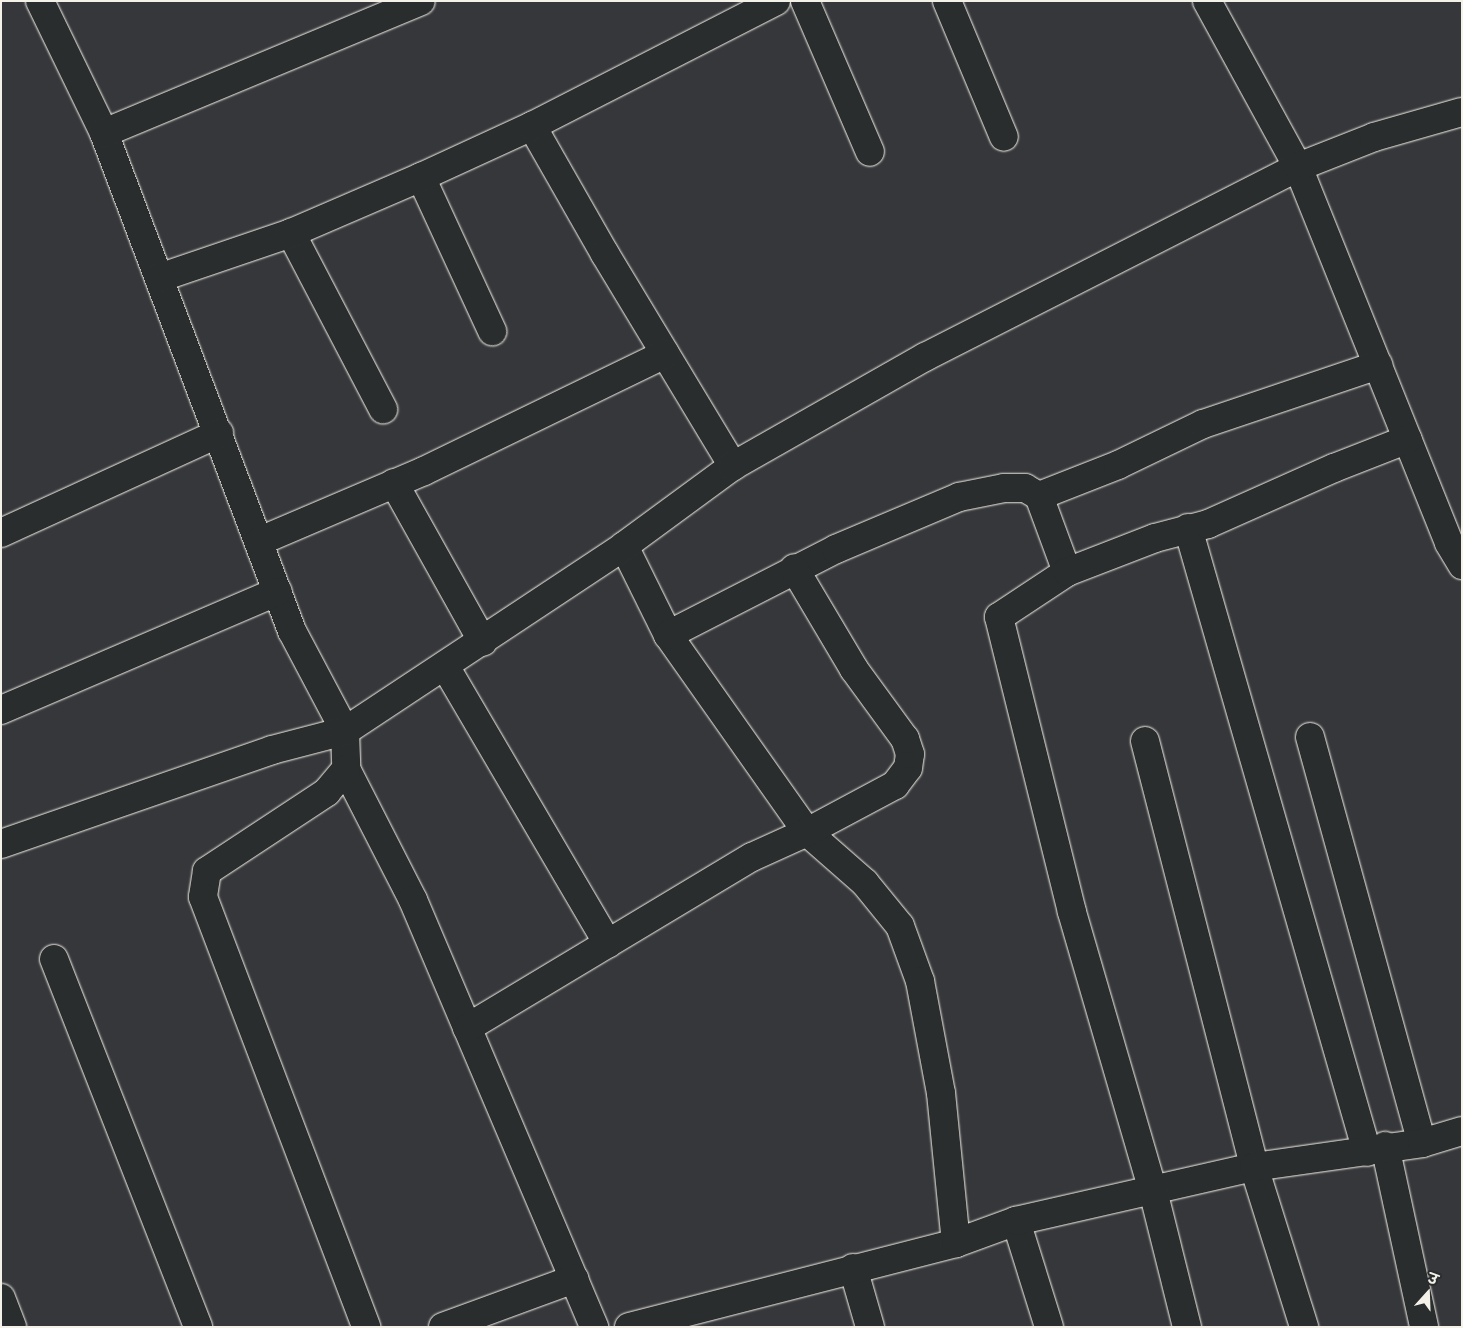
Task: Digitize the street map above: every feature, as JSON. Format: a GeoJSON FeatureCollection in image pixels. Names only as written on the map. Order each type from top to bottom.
{"type":"FeatureCollection","features":[{"type":"Feature","properties":{"kind":"street"},"geometry":{"type":"LineString","coordinates":[[40,1],[104,133],[260,540],[292,631],[345,732],[346,769],[413,900],[594,1327]]}},
{"type":"Feature","properties":{"kind":"street"},"geometry":{"type":"LineString","coordinates":[[104,133],[421,1]]}},
{"type":"Feature","properties":{"kind":"street"},"geometry":{"type":"LineString","coordinates":[[159,278],[291,232],[421,177],[532,126],[776,1]]}},
{"type":"Feature","properties":{"kind":"street"},"geometry":{"type":"LineString","coordinates":[[805,1],[870,152]]}},
{"type":"Feature","properties":{"kind":"street"},"geometry":{"type":"LineString","coordinates":[[947,1],[1004,137]]}},
{"type":"Feature","properties":{"kind":"street"},"geometry":{"type":"LineString","coordinates":[[1208,1],[1298,167],[1408,439],[1458,549]]}},
{"type":"Feature","properties":{"kind":"street"},"geometry":{"type":"LineString","coordinates":[[1,844],[272,750],[345,732],[483,642],[624,546],[733,466],[924,357],[1298,167],[1374,137],[1462,112]]}},
{"type":"Feature","properties":{"kind":"street"},"geometry":{"type":"LineString","coordinates":[[532,126],[665,354],[733,466]]}},
{"type":"Feature","properties":{"kind":"street"},"geometry":{"type":"LineString","coordinates":[[421,177],[492,331]]}},
{"type":"Feature","properties":{"kind":"street"},"geometry":{"type":"LineString","coordinates":[[291,232],[383,409]]}},
{"type":"Feature","properties":{"kind":"street"},"geometry":{"type":"LineString","coordinates":[[260,540],[394,484],[665,354]]}},
{"type":"Feature","properties":{"kind":"street"},"geometry":{"type":"LineString","coordinates":[[1039,496],[1118,465],[1203,424],[1378,365]]}},
{"type":"Feature","properties":{"kind":"street"},"geometry":{"type":"LineString","coordinates":[[1,533],[219,433]]}},
{"type":"Feature","properties":{"kind":"street"},"geometry":{"type":"LineString","coordinates":[[1188,1327],[1152,1191],[1072,912],[999,617],[1067,572],[1188,528],[1208,524],[1334,468],[1408,439]]}},
{"type":"Feature","properties":{"kind":"street"},"geometry":{"type":"LineString","coordinates":[[394,484],[483,642]]}},
{"type":"Feature","properties":{"kind":"street"},"geometry":{"type":"LineString","coordinates":[[668,635],[794,568],[960,497],[1004,488],[1025,488],[1039,496],[1067,572]]}},
{"type":"Feature","properties":{"kind":"street"},"geometry":{"type":"LineString","coordinates":[[1188,528],[1376,1149],[1424,1327]]}},
{"type":"Feature","properties":{"kind":"street"},"geometry":{"type":"LineString","coordinates":[[624,546],[668,635],[807,832],[864,882],[900,926],[920,981],[941,1093],[956,1243]]}},
{"type":"Feature","properties":{"kind":"street"},"geometry":{"type":"LineString","coordinates":[[467,1028],[752,857],[807,832],[895,785],[908,768],[910,754],[904,739],[854,669],[794,568]]}},
{"type":"Feature","properties":{"kind":"street"},"geometry":{"type":"LineString","coordinates":[[1,710],[278,591]]}},
{"type":"Feature","properties":{"kind":"street"},"geometry":{"type":"LineString","coordinates":[[445,666],[608,944]]}},
{"type":"Feature","properties":{"kind":"street"},"geometry":{"type":"LineString","coordinates":[[1310,736],[1422,1143]]}},
{"type":"Feature","properties":{"kind":"street"},"geometry":{"type":"LineString","coordinates":[[1145,741],[1254,1167],[1304,1327]]}},
{"type":"Feature","properties":{"kind":"street"},"geometry":{"type":"LineString","coordinates":[[346,769],[328,792],[207,871],[204,897],[366,1327]]}},
{"type":"Feature","properties":{"kind":"street"},"geometry":{"type":"LineString","coordinates":[[54,959],[198,1327]]}},
{"type":"Feature","properties":{"kind":"street"},"geometry":{"type":"LineString","coordinates":[[629,1327],[956,1243],[1016,1221],[1254,1167],[1422,1143],[1462,1131]]}},
{"type":"Feature","properties":{"kind":"street"},"geometry":{"type":"LineString","coordinates":[[1016,1221],[1049,1327]]}},
{"type":"Feature","properties":{"kind":"street"},"geometry":{"type":"LineString","coordinates":[[853,1268],[870,1327]]}},
{"type":"Feature","properties":{"kind":"street"},"geometry":{"type":"LineString","coordinates":[[443,1327],[574,1278]]}},
{"type":"Feature","properties":{"kind":"street"},"geometry":{"type":"LineString","coordinates":[[1,1298],[12,1327]]}}]}
